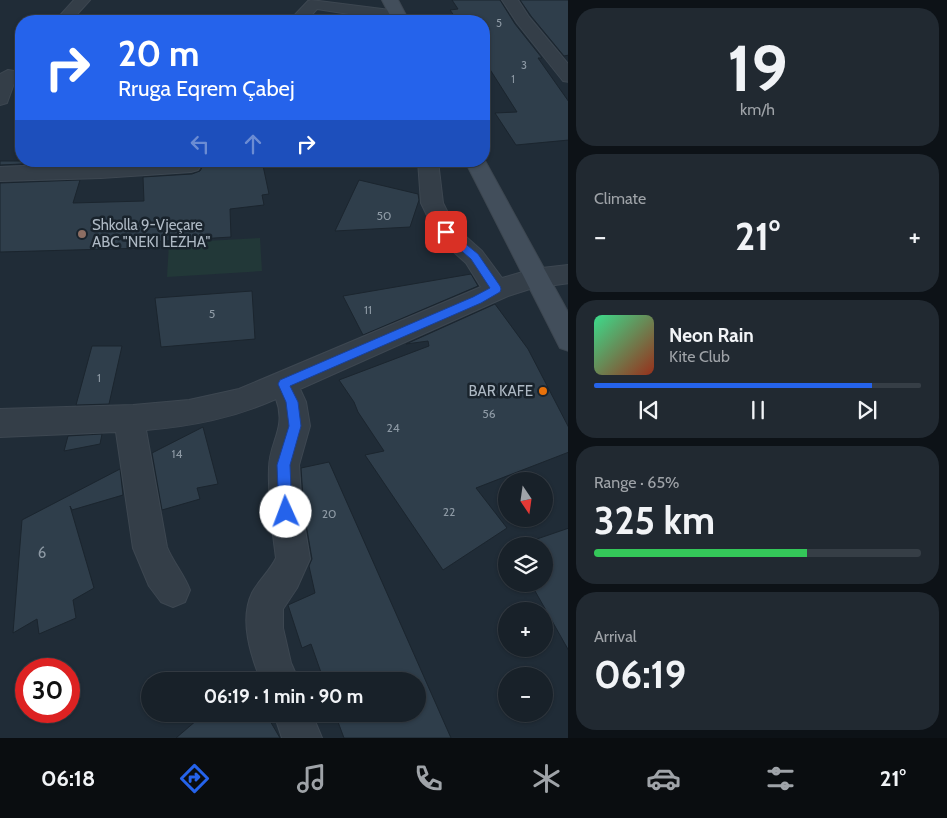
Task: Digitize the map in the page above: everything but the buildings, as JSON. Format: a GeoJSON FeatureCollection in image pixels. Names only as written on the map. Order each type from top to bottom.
{"type":"FeatureCollection","features":[{"type":"Feature","properties":{"kind":"main road"},"geometry":{"type":"LineString","coordinates":[[390,0],[398,15]]}},
{"type":"Feature","properties":{"kind":"main road"},"geometry":{"type":"LineString","coordinates":[[477,167],[568,340]]}},
{"type":"Feature","properties":{"kind":"street"},"geometry":{"type":"LineString","coordinates":[[68,15],[82,0]]}},
{"type":"Feature","properties":{"kind":"street"},"geometry":{"type":"LineString","coordinates":[[510,0],[523,20],[568,78]]}},
{"type":"Feature","properties":{"kind":"street"},"geometry":{"type":"LineString","coordinates":[[303,15],[313,4],[348,8],[376,15]]}},
{"type":"Feature","properties":{"kind":"street"},"geometry":{"type":"LineString","coordinates":[[0,99],[10,70]]}},
{"type":"Feature","properties":{"kind":"street"},"geometry":{"type":"LineString","coordinates":[[0,174],[161,167]]}},
{"type":"Feature","properties":{"kind":"street"},"geometry":{"type":"LineString","coordinates":[[429,167],[432,203],[446,232],[474,257],[496,289]]}},
{"type":"Feature","properties":{"kind":"street"},"geometry":{"type":"LineString","coordinates":[[0,423],[133,418],[189,413],[232,403],[284,384],[477,300],[496,289],[536,278],[568,274]]}},
{"type":"Feature","properties":{"kind":"street"},"geometry":{"type":"LineString","coordinates":[[276,672],[265,628],[265,604],[285,576],[293,559],[286,512],[284,465],[295,426],[292,402],[284,384]]}},
{"type":"Feature","properties":{"kind":"street"},"geometry":{"type":"LineString","coordinates":[[133,418],[131,433],[150,548],[161,574],[173,590]]}},
{"type":"Feature","properties":{"kind":"street"},"geometry":{"type":"LineString","coordinates":[[296,722],[302,738]]}},
{"type":"Feature","properties":{"kind":"green space"},"geometry":{"type":"Polygon","coordinates":[[[260,238],[262,271],[167,277],[169,243],[260,238]]]}},
{"type":"Feature","properties":{"kind":"place","name":"Shkolla 9-Vjeçare ABC \"NEKI LEZHA\""},"geometry":{"type":"Point","coordinates":[82,234]}},
{"type":"Feature","properties":{"kind":"place","name":"BAR KAFE"},"geometry":{"type":"Point","coordinates":[543,391]}},
{"type":"Feature","properties":{"kind":"route"},"geometry":{"type":"LineString","coordinates":[[286,512],[284,465],[295,426],[292,402],[284,384],[477,300],[496,289],[474,257],[446,232]]}}]}
